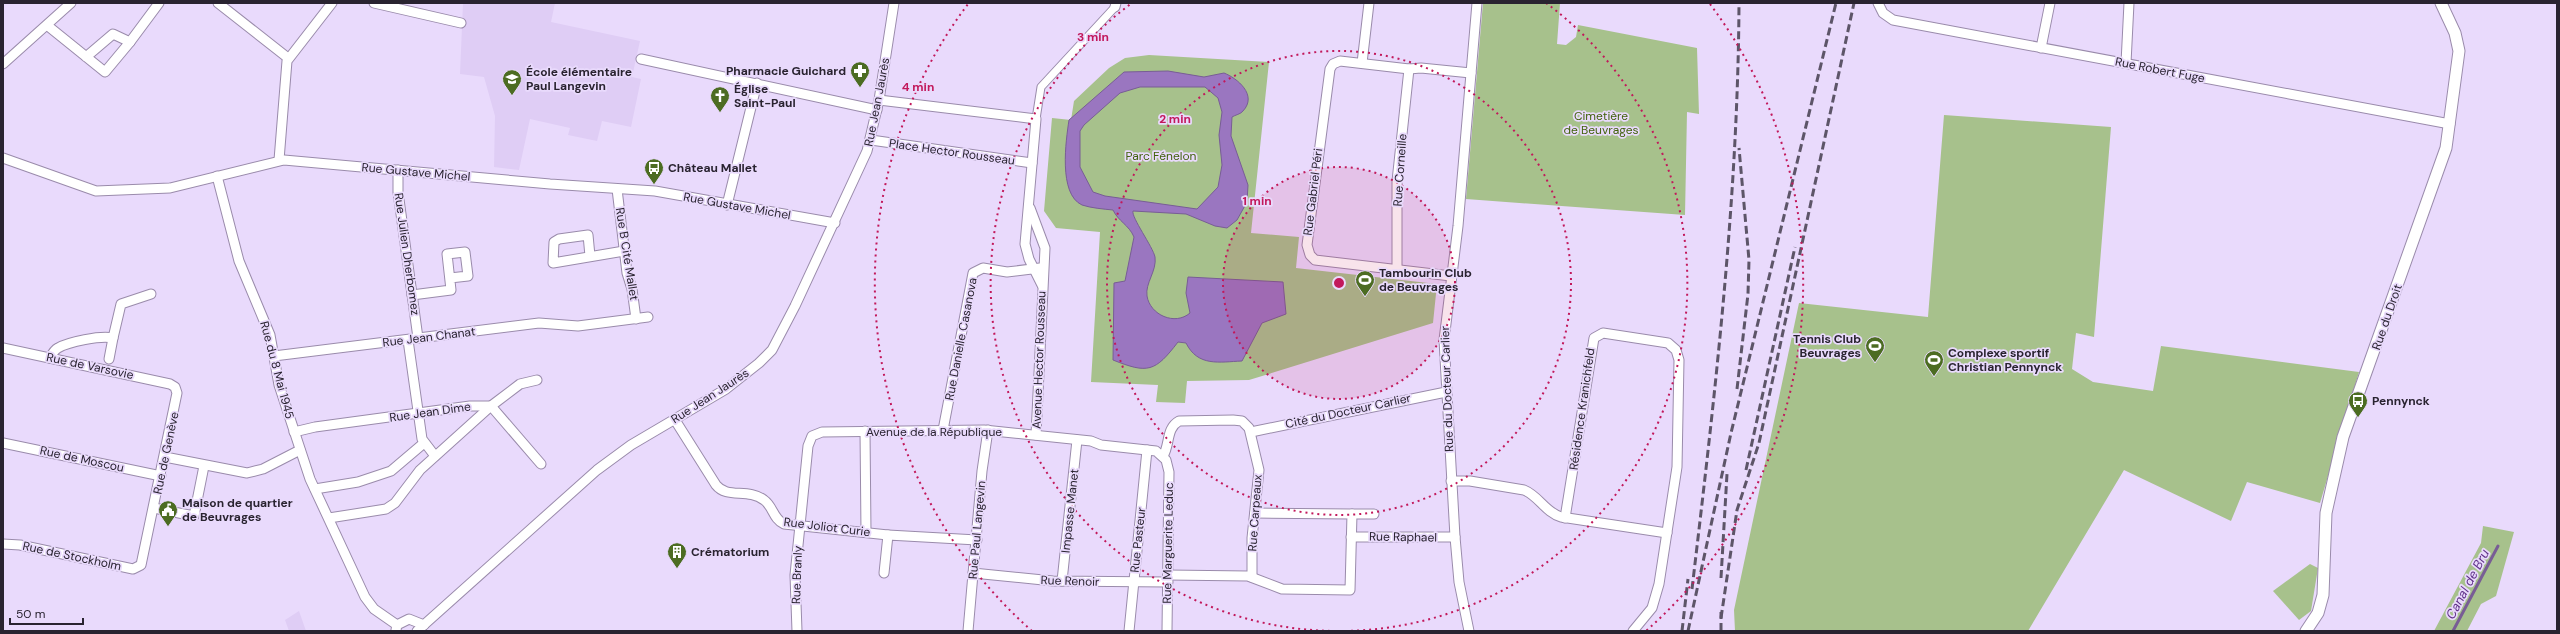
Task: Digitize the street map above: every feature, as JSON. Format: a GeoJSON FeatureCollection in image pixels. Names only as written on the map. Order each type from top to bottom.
{"type":"FeatureCollection","features":[{"type":"Feature","properties":{"kind":"street"},"geometry":{"type":"LineString","coordinates":[[3,64],[48,26],[71,3]]}},
{"type":"Feature","properties":{"kind":"street"},"geometry":{"type":"LineString","coordinates":[[48,26],[105,72],[160,3]]}},
{"type":"Feature","properties":{"kind":"street"},"geometry":{"type":"LineString","coordinates":[[218,3],[288,58]]}},
{"type":"Feature","properties":{"kind":"street"},"geometry":{"type":"LineString","coordinates":[[279,160],[285,66],[288,58],[332,3]]}},
{"type":"Feature","properties":{"kind":"street"},"geometry":{"type":"LineString","coordinates":[[374,3],[461,23]]}},
{"type":"Feature","properties":{"kind":"street","name":"Rue Jean Jaurès"},"geometry":{"type":"LineString","coordinates":[[420,628],[595,472],[631,445],[675,420],[731,385],[768,354],[782,332],[835,223],[871,140],[879,100],[894,3]]}},
{"type":"Feature","properties":{"kind":"street"},"geometry":{"type":"LineString","coordinates":[[1369,3],[1362,63],[1409,70],[1421,68],[1471,73]]}},
{"type":"Feature","properties":{"kind":"street","name":"Rue du Docteur Carlier"},"geometry":{"type":"LineString","coordinates":[[1469,631],[1459,582],[1455,537],[1444,333],[1458,226],[1477,3]]}},
{"type":"Feature","properties":{"kind":"street"},"geometry":{"type":"LineString","coordinates":[[2042,48],[2050,3]]}},
{"type":"Feature","properties":{"kind":"street"},"geometry":{"type":"LineString","coordinates":[[2126,63],[2129,3]]}},
{"type":"Feature","properties":{"kind":"street","name":"Rue du Droit"},"geometry":{"type":"LineString","coordinates":[[2306,631],[2318,613],[2323,595],[2326,514],[2341,445],[2443,158],[2450,124],[2458,51],[2455,32],[2441,3]]}},
{"type":"Feature","properties":{"kind":"street"},"geometry":{"type":"LineString","coordinates":[[879,100],[1036,118],[1041,87],[1115,5]]}},
{"type":"Feature","properties":{"kind":"street","name":"Rue Robert Fuge"},"geometry":{"type":"LineString","coordinates":[[1879,5],[1885,16],[1893,20],[2450,124]]}},
{"type":"Feature","properties":{"kind":"street"},"geometry":{"type":"LineString","coordinates":[[86,57],[113,34],[130,42]]}},
{"type":"Feature","properties":{"kind":"street"},"geometry":{"type":"LineString","coordinates":[[641,59],[877,110]]}},
{"type":"Feature","properties":{"kind":"street","name":"Rue Gabriel Péri"},"geometry":{"type":"LineString","coordinates":[[1362,63],[1337,61],[1330,69],[1307,248],[1315,260],[1397,271],[1451,276]]}},
{"type":"Feature","properties":{"kind":"street","name":"Rue Corneille"},"geometry":{"type":"LineString","coordinates":[[1397,271],[1397,181],[1409,70]]}},
{"type":"Feature","properties":{"kind":"street"},"geometry":{"type":"LineString","coordinates":[[727,205],[757,83]]}},
{"type":"Feature","properties":{"kind":"street","name":"Avenue Hector Rousseau"},"geometry":{"type":"LineString","coordinates":[[1036,118],[1025,248],[1042,285]]}},
{"type":"Feature","properties":{"kind":"street","name":"Place Hector Rousseau"},"geometry":{"type":"LineString","coordinates":[[871,140],[1032,163]]}},
{"type":"Feature","properties":{"kind":"street","name":"Rue Gustave Michel"},"geometry":{"type":"LineString","coordinates":[[3,158],[96,192],[170,188],[279,160],[661,192],[727,205],[835,223]]}},
{"type":"Feature","properties":{"kind":"street","name":"Rue Julien Dherbomez"},"geometry":{"type":"LineString","coordinates":[[398,170],[397,187],[418,338]]}},
{"type":"Feature","properties":{"kind":"street","name":"Rue du 8 Mai 1945"},"geometry":{"type":"LineString","coordinates":[[217,176],[239,261],[265,322],[274,356],[277,380],[300,450],[315,489],[365,597],[374,609],[396,628]]}},
{"type":"Feature","properties":{"kind":"street","name":"Rue B Cité Mallet"},"geometry":{"type":"LineString","coordinates":[[617,189],[624,251],[636,318]]}},
{"type":"Feature","properties":{"kind":"street","name":"Avenue Hector Rousseau"},"geometry":{"type":"LineString","coordinates":[[1029,202],[1032,216],[1044,241],[1036,435]]}},
{"type":"Feature","properties":{"kind":"street"},"geometry":{"type":"LineString","coordinates":[[590,256],[588,235],[559,239],[554,242],[553,263],[624,251]]}},
{"type":"Feature","properties":{"kind":"street","name":"Rue Danielle Casanova"},"geometry":{"type":"LineString","coordinates":[[943,430],[974,273],[983,268],[1007,272],[1035,269],[1044,265]]}},
{"type":"Feature","properties":{"kind":"street"},"geometry":{"type":"LineString","coordinates":[[412,295],[451,290],[450,278]]}},
{"type":"Feature","properties":{"kind":"street"},"geometry":{"type":"LineString","coordinates":[[109,359],[121,304],[128,300],[152,294]]}},
{"type":"Feature","properties":{"kind":"street"},"geometry":{"type":"LineString","coordinates":[[636,318],[648,317]]}},
{"type":"Feature","properties":{"kind":"street","name":"Rue Jean Chanat"},"geometry":{"type":"LineString","coordinates":[[274,356],[539,323],[584,325],[636,318]]}},
{"type":"Feature","properties":{"kind":"street","name":"Résidence Kranichfeld"},"geometry":{"type":"LineString","coordinates":[[1565,518],[1592,340],[1598,334],[1603,333],[1663,341],[1674,348],[1679,360],[1678,450],[1667,533],[1654,602],[1633,631]]}},
{"type":"Feature","properties":{"kind":"street"},"geometry":{"type":"LineString","coordinates":[[50,358],[55,350],[62,346],[101,337],[113,338]]}},
{"type":"Feature","properties":{"kind":"street"},"geometry":{"type":"LineString","coordinates":[[408,340],[418,414],[424,443],[435,456]]}},
{"type":"Feature","properties":{"kind":"street","name":"Rue de Varsovie"},"geometry":{"type":"LineString","coordinates":[[3,348],[170,384],[175,387]]}},
{"type":"Feature","properties":{"kind":"street"},"geometry":{"type":"LineString","coordinates":[[329,518],[390,507],[413,477],[491,406],[520,384],[537,380]]}},
{"type":"Feature","properties":{"kind":"street","name":"Rue de Genève"},"geometry":{"type":"LineString","coordinates":[[141,565],[177,396],[175,387]]}},
{"type":"Feature","properties":{"kind":"street","name":"Cité du Docteur Carlier"},"geometry":{"type":"LineString","coordinates":[[1251,432],[1446,392]]}},
{"type":"Feature","properties":{"kind":"street","name":"Rue Jean Dime"},"geometry":{"type":"LineString","coordinates":[[294,432],[315,427],[476,406],[491,406]]}},
{"type":"Feature","properties":{"kind":"street"},"geometry":{"type":"LineString","coordinates":[[491,406],[541,464]]}},
{"type":"Feature","properties":{"kind":"street","name":"Rue Joliot Curie"},"geometry":{"type":"LineString","coordinates":[[675,420],[718,488],[724,492],[746,492],[757,496],[766,502],[778,520],[784,524],[888,535],[977,540]]}},
{"type":"Feature","properties":{"kind":"street"},"geometry":{"type":"LineString","coordinates":[[1163,456],[1167,450],[1170,430],[1176,423],[1182,420],[1237,420],[1247,425],[1251,432]]}},
{"type":"Feature","properties":{"kind":"street","name":"Avenue de la République"},"geometry":{"type":"LineString","coordinates":[[822,432],[988,430],[1156,451],[1163,456]]}},
{"type":"Feature","properties":{"kind":"street","name":"Rue Paul Langevin"},"geometry":{"type":"LineString","coordinates":[[968,631],[982,471],[988,430]]}},
{"type":"Feature","properties":{"kind":"street"},"geometry":{"type":"LineString","coordinates":[[865,431],[866,532]]}},
{"type":"Feature","properties":{"kind":"street","name":"Rue Branly"},"geometry":{"type":"LineString","coordinates":[[797,631],[794,581],[808,442],[812,436],[822,432]]}},
{"type":"Feature","properties":{"kind":"street","name":"Rue Carpeaux"},"geometry":{"type":"LineString","coordinates":[[1251,432],[1259,470],[1256,485],[1256,513],[1252,541],[1252,577]]}},
{"type":"Feature","properties":{"kind":"street","name":"Impasse Manet"},"geometry":{"type":"LineString","coordinates":[[1062,581],[1077,440]]}},
{"type":"Feature","properties":{"kind":"street","name":"Rue de Moscou"},"geometry":{"type":"LineString","coordinates":[[3,443],[161,476]]}},
{"type":"Feature","properties":{"kind":"street"},"geometry":{"type":"LineString","coordinates":[[315,489],[358,482],[391,471],[424,443]]}},
{"type":"Feature","properties":{"kind":"street"},"geometry":{"type":"LineString","coordinates":[[165,457],[234,472],[247,473],[263,469],[300,450]]}},
{"type":"Feature","properties":{"kind":"street","name":"Rue Pasteur"},"geometry":{"type":"LineString","coordinates":[[1129,631],[1147,450]]}},
{"type":"Feature","properties":{"kind":"street","name":"Rue Marguerite Leduc"},"geometry":{"type":"LineString","coordinates":[[1163,456],[1168,472],[1167,631]]}},
{"type":"Feature","properties":{"kind":"street"},"geometry":{"type":"LineString","coordinates":[[154,508],[194,516],[204,466]]}},
{"type":"Feature","properties":{"kind":"street"},"geometry":{"type":"LineString","coordinates":[[1451,481],[1470,481],[1524,490],[1532,494],[1550,513],[1565,518],[1667,533]]}},
{"type":"Feature","properties":{"kind":"street"},"geometry":{"type":"LineString","coordinates":[[1256,513],[1374,514]]}},
{"type":"Feature","properties":{"kind":"street"},"geometry":{"type":"LineString","coordinates":[[1252,577],[1266,584],[1282,589],[1350,590],[1352,514]]}},
{"type":"Feature","properties":{"kind":"street","name":"Rue Joliot Curie"},"geometry":{"type":"LineString","coordinates":[[884,573],[888,535]]}},
{"type":"Feature","properties":{"kind":"street","name":"Rue Raphael"},"geometry":{"type":"LineString","coordinates":[[1351,537],[1455,537]]}},
{"type":"Feature","properties":{"kind":"street","name":"Rue de Stockholm"},"geometry":{"type":"LineString","coordinates":[[3,544],[20,545],[132,568],[141,565]]}},
{"type":"Feature","properties":{"kind":"street","name":"Rue Renoir"},"geometry":{"type":"LineString","coordinates":[[973,573],[1062,581],[1134,581],[1168,578],[1252,577]]}},
{"type":"Feature","properties":{"kind":"street"},"geometry":{"type":"LineString","coordinates":[[396,628],[409,619],[420,628]]}},
{"type":"Feature","properties":{"kind":"shaded area"},"geometry":{"type":"Polygon","coordinates":[[[463,3],[555,3],[551,22],[640,41],[632,77],[641,79],[631,127],[602,121],[597,141],[568,135],[570,128],[530,119],[519,170],[494,167],[495,116],[484,77],[460,74],[463,3]]]}},
{"type":"Feature","properties":{"kind":"shaded area"},"geometry":{"type":"Polygon","coordinates":[[[1168,71],[1204,77],[1224,73],[1240,83],[1247,93],[1247,105],[1242,112],[1232,117],[1231,136],[1248,185],[1247,202],[1237,220],[1227,228],[1215,226],[1186,214],[1133,211],[1135,219],[1155,257],[1154,267],[1147,291],[1149,303],[1158,313],[1164,316],[1177,318],[1184,317],[1190,313],[1186,293],[1188,277],[1283,282],[1286,314],[1262,323],[1242,361],[1217,362],[1203,360],[1191,351],[1186,343],[1178,342],[1157,365],[1150,368],[1135,367],[1113,360],[1114,283],[1125,281],[1134,237],[1113,210],[1082,205],[1074,199],[1069,190],[1065,166],[1065,153],[1069,120],[1124,72],[1168,71]],[[1140,87],[1120,93],[1084,125],[1080,131],[1080,167],[1093,192],[1105,196],[1197,209],[1218,187],[1222,165],[1219,135],[1222,112],[1218,98],[1205,87],[1140,87]]]}},
{"type":"Feature","properties":{"kind":"shaded area"},"geometry":{"type":"Polygon","coordinates":[[[299,611],[306,631],[289,631],[285,620],[299,611]]]}},
{"type":"Feature","properties":{"kind":"green space","name":"Cimetière de Beuvrages"},"geometry":{"type":"Polygon","coordinates":[[[1483,3],[1560,3],[1557,44],[1566,45],[1576,37],[1578,25],[1697,48],[1699,114],[1687,112],[1685,215],[1466,199],[1483,3]]]}},
{"type":"Feature","properties":{"kind":"green space","name":"Parc Fénelon"},"geometry":{"type":"Polygon","coordinates":[[[1149,55],[1269,62],[1251,233],[1299,237],[1296,268],[1437,284],[1433,323],[1249,380],[1187,381],[1185,403],[1156,402],[1158,385],[1091,382],[1100,232],[1056,228],[1044,211],[1052,118],[1071,120],[1074,101],[1109,68],[1125,58],[1149,55]]]}},
{"type":"Feature","properties":{"kind":"green space","name":"Complexe sportif Christian Pennynck"},"geometry":{"type":"Polygon","coordinates":[[[1944,115],[2111,127],[2094,337],[2076,333],[2072,369],[2093,382],[2153,391],[2161,346],[2359,372],[2320,503],[2247,482],[2231,521],[2124,470],[2028,631],[1735,631],[1734,610],[1799,303],[1928,317],[1944,115]]]}},
{"type":"Feature","properties":{"kind":"green space"},"geometry":{"type":"Polygon","coordinates":[[[2483,526],[2514,532],[2496,596],[2481,604],[2467,631],[2434,631],[2481,543],[2483,526]]]}},
{"type":"Feature","properties":{"kind":"green space"},"geometry":{"type":"Polygon","coordinates":[[[2310,564],[2318,568],[2311,611],[2299,620],[2273,591],[2310,564]]]}},
{"type":"Feature","properties":{"kind":"waterway","name":"Canal de Bru"},"geometry":{"type":"LineString","coordinates":[[2453,631],[2498,546]]}},
{"type":"Feature","properties":{"kind":"railway"},"geometry":{"type":"LineString","coordinates":[[1692,589],[1717,370],[1730,223],[1738,76],[1739,3]]}},
{"type":"Feature","properties":{"kind":"railway"},"geometry":{"type":"LineString","coordinates":[[1688,631],[1731,433],[1836,3]]}},
{"type":"Feature","properties":{"kind":"railway"},"geometry":{"type":"LineString","coordinates":[[1721,618],[1737,510],[1759,443],[1854,3]]}},
{"type":"Feature","properties":{"kind":"railway"},"geometry":{"type":"LineString","coordinates":[[1737,389],[1748,294],[1749,260],[1739,148]]}},
{"type":"Feature","properties":{"kind":"railway"},"geometry":{"type":"LineString","coordinates":[[1746,470],[1795,247]]}},
{"type":"Feature","properties":{"kind":"railway"},"geometry":{"type":"LineString","coordinates":[[1721,578],[1727,474]]}},
{"type":"Feature","properties":{"kind":"railway"},"geometry":{"type":"LineString","coordinates":[[1682,631],[1688,579]]}},
{"type":"Feature","properties":{"kind":"railway"},"geometry":{"type":"LineString","coordinates":[[1721,612],[1721,631]]}},
{"type":"Feature","properties":{"kind":"place","name":"Pharmacie Guichard"},"geometry":{"type":"Point","coordinates":[860,88]}},
{"type":"Feature","properties":{"kind":"place","name":"École élémentaire Paul Langevin"},"geometry":{"type":"Point","coordinates":[512,96]}},
{"type":"Feature","properties":{"kind":"place","name":"Église Saint-Paul"},"geometry":{"type":"Point","coordinates":[720,113]}},
{"type":"Feature","properties":{"kind":"place","name":"Château Mallet"},"geometry":{"type":"Point","coordinates":[654,185]}},
{"type":"Feature","properties":{"kind":"place","name":"Tambourin Club de Beuvrages"},"geometry":{"type":"Point","coordinates":[1365,297]}},
{"type":"Feature","properties":{"kind":"place","name":"Tennis Club Beuvrages"},"geometry":{"type":"Point","coordinates":[1875,363]}},
{"type":"Feature","properties":{"kind":"place","name":"Complexe sportif Christian Pennynck"},"geometry":{"type":"Point","coordinates":[1934,377]}},
{"type":"Feature","properties":{"kind":"place","name":"Pennynck"},"geometry":{"type":"Point","coordinates":[2358,418]}},
{"type":"Feature","properties":{"kind":"place","name":"Maison de quartier de Beuvrages"},"geometry":{"type":"Point","coordinates":[168,527]}},
{"type":"Feature","properties":{"kind":"place","name":"Crématorium"},"geometry":{"type":"Point","coordinates":[677,569]}}]}
